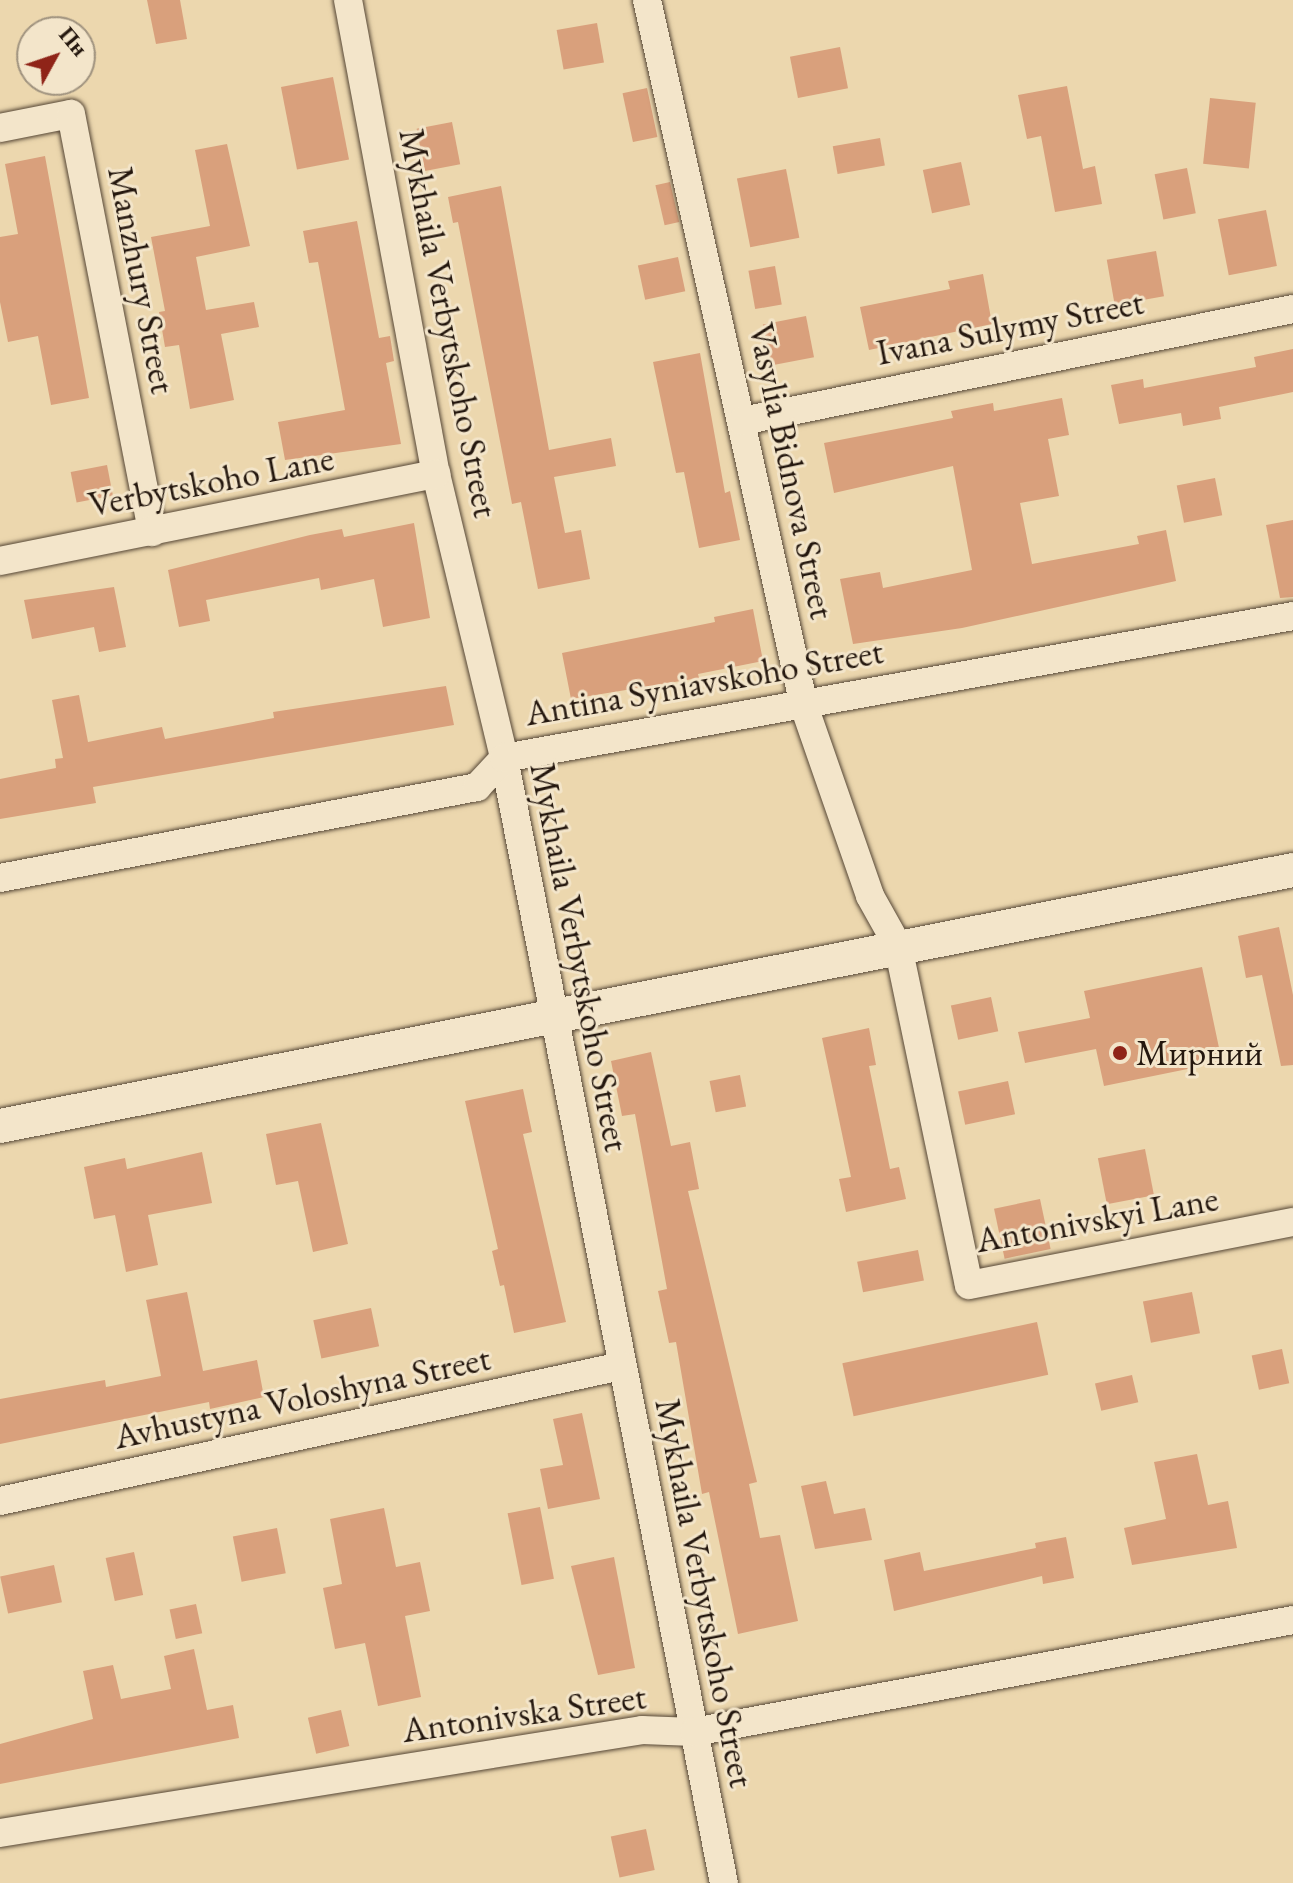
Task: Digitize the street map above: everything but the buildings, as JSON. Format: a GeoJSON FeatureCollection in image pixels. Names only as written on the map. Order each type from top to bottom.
{"type":"FeatureCollection","features":[{"type":"Feature","properties":{"kind":"street","name":"Mykhaila Verbytskoho Street"},"geometry":{"type":"LineString","coordinates":[[348,0],[436,474],[504,758],[552,1019],[724,1883]]}},
{"type":"Feature","properties":{"kind":"street","name":"Vasylia Bidnova Street"},"geometry":{"type":"LineString","coordinates":[[647,0],[804,706],[870,896],[898,946]]}},
{"type":"Feature","properties":{"kind":"street","name":"Manzhury Street"},"geometry":{"type":"LineString","coordinates":[[0,128],[71,114],[152,532]]}},
{"type":"Feature","properties":{"kind":"street","name":"Ivana Sulymy Street"},"geometry":{"type":"LineString","coordinates":[[742,421],[1293,309]]}},
{"type":"Feature","properties":{"kind":"street","name":"Verbytskoho Lane"},"geometry":{"type":"LineString","coordinates":[[0,561],[436,474]]}},
{"type":"Feature","properties":{"kind":"street","name":"Antina Syniavskoho Street"},"geometry":{"type":"LineString","coordinates":[[0,878],[477,787],[504,758],[1293,616]]}},
{"type":"Feature","properties":{"kind":"street"},"geometry":{"type":"LineString","coordinates":[[0,1126],[1293,870]]}},
{"type":"Feature","properties":{"kind":"street","name":"Antonivskyi Lane"},"geometry":{"type":"LineString","coordinates":[[898,946],[969,1285],[1293,1222]]}},
{"type":"Feature","properties":{"kind":"street","name":"Avhustyna Voloshyna Street"},"geometry":{"type":"LineString","coordinates":[[0,1501],[621,1366]]}},
{"type":"Feature","properties":{"kind":"street","name":"Antonivska Street"},"geometry":{"type":"LineString","coordinates":[[0,1833],[642,1730],[694,1732],[1293,1620]]}},
{"type":"Feature","properties":{"kind":"place","name":"Мирний"},"geometry":{"type":"Point","coordinates":[1120,1053]}}]}
